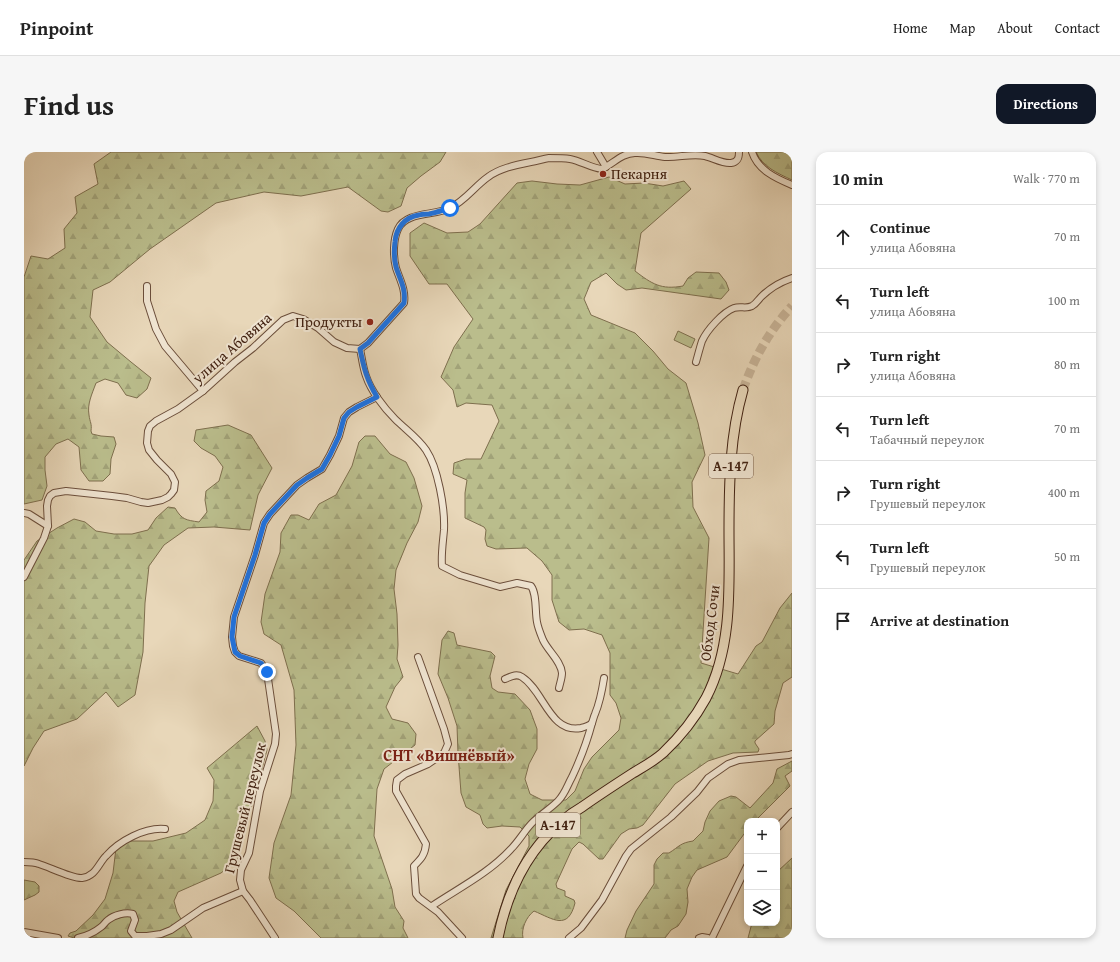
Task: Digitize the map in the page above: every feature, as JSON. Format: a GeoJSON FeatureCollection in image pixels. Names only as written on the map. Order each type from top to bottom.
{"type":"FeatureCollection","features":[{"type":"Feature","properties":{"kind":"highway","name":"Обход Сочи"},"geometry":{"type":"LineString","coordinates":[[498,938],[511,891],[533,852],[549,833],[562,821],[603,792],[662,754],[689,724],[700,708],[715,678],[723,651],[729,592],[731,454],[735,420],[743,390]]}},
{"type":"Feature","properties":{"kind":"street"},"geometry":{"type":"LineString","coordinates":[[598,152],[606,167]]}},
{"type":"Feature","properties":{"kind":"street"},"geometry":{"type":"LineString","coordinates":[[559,688],[562,674],[561,667],[543,641],[535,609],[535,596],[531,586],[517,583],[500,587],[460,575],[442,566],[444,528],[443,505],[432,462],[426,449],[394,418],[377,397],[366,375],[360,349],[368,343],[404,303],[405,295],[402,281],[396,267],[394,250],[395,237],[399,227],[405,221],[418,215],[430,214],[450,208],[487,177],[499,170],[549,158],[580,161],[597,169],[602,169],[626,154],[634,153],[674,158],[693,155],[704,156],[731,163],[738,160],[739,152]]}},
{"type":"Feature","properties":{"kind":"street"},"geometry":{"type":"LineString","coordinates":[[752,152],[756,161],[765,171],[775,178],[792,185]]}},
{"type":"Feature","properties":{"kind":"street"},"geometry":{"type":"LineString","coordinates":[[696,362],[703,340],[710,329],[725,314],[734,308],[754,306],[761,297],[776,284],[792,278]]}},
{"type":"Feature","properties":{"kind":"street"},"geometry":{"type":"LineString","coordinates":[[147,286],[148,301],[156,329],[165,346],[203,391]]}},
{"type":"Feature","properties":{"kind":"street","name":"улица Абовяна"},"geometry":{"type":"LineString","coordinates":[[24,577],[44,538],[48,526],[48,500],[54,493],[66,491],[127,498],[148,503],[168,497],[174,490],[174,478],[149,450],[147,443],[150,426],[178,409],[203,391],[283,320],[293,316],[303,318],[318,328],[334,342],[347,348],[360,349]]}},
{"type":"Feature","properties":{"kind":"street","name":"Грушевый переулок"},"geometry":{"type":"LineString","coordinates":[[275,938],[243,891],[240,880],[241,870],[249,853],[260,791],[275,744],[276,734],[267,672],[261,663],[240,656],[235,652],[232,637],[234,617],[264,523],[270,514],[297,485],[322,469],[333,448],[344,418],[349,412],[377,397]]}},
{"type":"Feature","properties":{"kind":"street"},"geometry":{"type":"LineString","coordinates":[[24,513],[29,514],[48,526]]}},
{"type":"Feature","properties":{"kind":"street"},"geometry":{"type":"LineString","coordinates":[[418,657],[448,744],[444,753],[428,764],[405,774],[397,780],[396,791],[422,840],[426,844],[422,858],[414,866],[416,894],[419,898],[432,906],[462,938]]}},
{"type":"Feature","properties":{"kind":"street"},"geometry":{"type":"LineString","coordinates":[[505,679],[516,675],[522,676],[540,697],[550,714],[564,726],[574,730],[592,723]]}},
{"type":"Feature","properties":{"kind":"street"},"geometry":{"type":"LineString","coordinates":[[432,906],[477,878],[493,866],[511,850],[531,824],[557,802],[564,793],[579,764],[600,703],[604,678]]}},
{"type":"Feature","properties":{"kind":"street"},"geometry":{"type":"LineString","coordinates":[[569,938],[581,928],[602,900],[632,848],[671,817],[697,792],[708,778],[728,764],[739,760],[792,754]]}},
{"type":"Feature","properties":{"kind":"street"},"geometry":{"type":"LineString","coordinates":[[780,825],[792,812]]}},
{"type":"Feature","properties":{"kind":"street"},"geometry":{"type":"LineString","coordinates":[[24,862],[38,863],[76,878],[83,878],[93,874],[105,856],[119,844],[150,829],[165,829]]}},
{"type":"Feature","properties":{"kind":"street"},"geometry":{"type":"LineString","coordinates":[[712,938],[744,872]]}},
{"type":"Feature","properties":{"kind":"street","name":"Грушевый переулок"},"geometry":{"type":"LineString","coordinates":[[78,938],[101,928],[109,919],[122,914],[133,914],[135,920],[131,931],[135,936],[160,934],[172,930],[203,908],[243,891]]}},
{"type":"Feature","properties":{"kind":"street"},"geometry":{"type":"LineString","coordinates":[[24,932],[58,938]]}},
{"type":"Feature","properties":{"kind":"street"},"geometry":{"type":"LineString","coordinates":[[699,938],[708,938]]}},
{"type":"Feature","properties":{"kind":"green space"},"geometry":{"type":"Polygon","coordinates":[[[111,152],[446,152],[440,162],[407,188],[401,206],[388,212],[381,211],[348,187],[301,196],[264,192],[216,203],[150,249],[110,282],[93,290],[90,317],[107,342],[151,378],[147,389],[137,398],[126,395],[118,383],[105,379],[96,383],[90,399],[89,407],[91,431],[92,434],[114,437],[116,444],[111,459],[110,474],[103,481],[89,481],[81,470],[79,447],[68,439],[56,444],[45,457],[47,486],[42,500],[24,504],[24,277],[31,256],[48,259],[65,248],[64,229],[77,213],[75,197],[98,184],[94,164],[111,152]]]}},
{"type":"Feature","properties":{"kind":"green space"},"geometry":{"type":"Polygon","coordinates":[[[756,152],[783,152],[792,156],[792,180],[767,166],[762,162],[756,152]]]}},
{"type":"Feature","properties":{"kind":"green space"},"geometry":{"type":"Polygon","coordinates":[[[609,177],[625,184],[644,183],[663,186],[684,181],[691,189],[641,233],[635,271],[652,283],[669,287],[683,286],[688,278],[696,272],[719,273],[726,282],[729,290],[721,299],[642,288],[626,290],[617,284],[606,273],[591,282],[584,299],[591,315],[635,333],[668,369],[686,383],[698,423],[705,455],[692,482],[693,507],[709,538],[701,663],[738,674],[756,646],[762,642],[780,608],[792,593],[792,677],[783,683],[775,711],[774,724],[755,741],[759,749],[758,752],[733,753],[708,761],[675,784],[643,825],[637,828],[629,829],[621,834],[603,859],[599,859],[579,842],[572,849],[556,884],[557,888],[565,891],[565,896],[574,900],[575,903],[572,912],[568,917],[564,920],[553,919],[534,911],[525,923],[523,938],[491,938],[506,890],[529,846],[529,836],[520,827],[502,826],[487,828],[483,824],[480,815],[466,807],[461,793],[457,726],[438,674],[442,640],[448,631],[454,633],[457,645],[491,652],[495,656],[490,676],[492,688],[498,692],[515,694],[530,710],[537,729],[537,749],[529,764],[525,779],[530,794],[542,800],[566,800],[575,791],[584,769],[592,757],[619,730],[621,718],[616,703],[610,695],[610,653],[602,635],[584,629],[569,630],[559,622],[552,600],[552,575],[542,561],[527,548],[496,549],[487,546],[485,539],[486,530],[484,527],[465,518],[465,493],[467,480],[453,474],[454,463],[466,459],[481,459],[499,421],[492,405],[466,403],[457,407],[453,390],[441,377],[454,347],[473,319],[447,284],[429,284],[410,256],[410,233],[424,223],[447,233],[468,232],[480,224],[517,183],[532,181],[580,185],[609,177]]]}},
{"type":"Feature","properties":{"kind":"green space"},"geometry":{"type":"Polygon","coordinates":[[[678,331],[695,339],[691,348],[674,340],[678,331]]]}},
{"type":"Feature","properties":{"kind":"green space"},"geometry":{"type":"Polygon","coordinates":[[[228,425],[251,435],[272,468],[258,495],[250,530],[214,527],[188,528],[164,545],[149,566],[145,603],[143,652],[135,695],[118,707],[106,692],[77,719],[44,731],[24,766],[24,560],[37,541],[74,519],[85,522],[96,531],[114,534],[132,534],[148,530],[156,518],[168,507],[175,508],[185,519],[199,522],[207,512],[205,500],[206,491],[219,481],[223,467],[215,456],[201,448],[194,441],[196,430],[228,425]]]}},
{"type":"Feature","properties":{"kind":"green space"},"geometry":{"type":"Polygon","coordinates":[[[365,436],[375,436],[390,454],[406,462],[414,478],[422,506],[418,522],[407,543],[396,570],[394,589],[397,614],[397,659],[403,677],[395,687],[386,707],[392,719],[408,723],[416,734],[415,745],[384,769],[377,789],[374,836],[392,889],[395,907],[404,921],[403,928],[408,938],[321,938],[294,911],[276,898],[269,878],[274,843],[291,795],[296,745],[294,690],[281,645],[264,634],[261,622],[265,594],[280,552],[281,533],[291,515],[298,515],[309,520],[319,504],[336,495],[352,466],[359,442],[365,436]]]}},
{"type":"Feature","properties":{"kind":"green space"},"geometry":{"type":"Polygon","coordinates":[[[257,726],[265,741],[267,750],[237,860],[221,873],[178,892],[174,901],[177,912],[192,938],[74,938],[68,936],[70,933],[76,931],[93,915],[105,899],[113,873],[116,848],[128,841],[153,841],[186,833],[205,820],[213,801],[214,780],[207,768],[257,726]]]}},
{"type":"Feature","properties":{"kind":"green space"},"geometry":{"type":"Polygon","coordinates":[[[792,761],[792,771],[785,776],[790,786],[758,818],[744,818],[744,834],[727,857],[697,870],[687,889],[688,902],[686,914],[678,926],[671,930],[665,938],[625,938],[636,911],[654,884],[654,865],[657,859],[663,853],[669,853],[683,844],[693,841],[703,831],[710,811],[719,801],[731,796],[736,797],[750,808],[773,783],[777,769],[792,761]]]}},
{"type":"Feature","properties":{"kind":"green space"},"geometry":{"type":"Polygon","coordinates":[[[792,858],[792,938],[748,938],[751,926],[780,926],[780,869],[792,858]]]}},
{"type":"Feature","properties":{"kind":"green space"},"geometry":{"type":"Polygon","coordinates":[[[24,880],[35,882],[39,886],[39,892],[24,900],[24,880]]]}},
{"type":"Feature","properties":{"kind":"tunnel"},"geometry":{"type":"LineString","coordinates":[[743,390],[763,345],[776,325],[792,306]]}},
{"type":"Feature","properties":{"kind":"place","name":"Пекарня"},"geometry":{"type":"Point","coordinates":[603,174]}},
{"type":"Feature","properties":{"kind":"place","name":"Продукты"},"geometry":{"type":"Point","coordinates":[370,322]}},
{"type":"Feature","properties":{"kind":"district","name":"СНТ «Вишнёвый»"},"geometry":{"type":"Point","coordinates":[449,755]}},
{"type":"Feature","properties":{"kind":"route"},"geometry":{"type":"LineString","coordinates":[[267,672],[261,663],[240,656],[235,652],[232,637],[234,617],[264,523],[270,514],[297,485],[322,469],[339,436],[344,418],[349,412],[377,397],[366,375],[360,349],[368,343],[404,303],[405,295],[402,281],[396,267],[394,250],[395,237],[399,227],[405,221],[418,215],[430,214],[450,208]]}}]}
